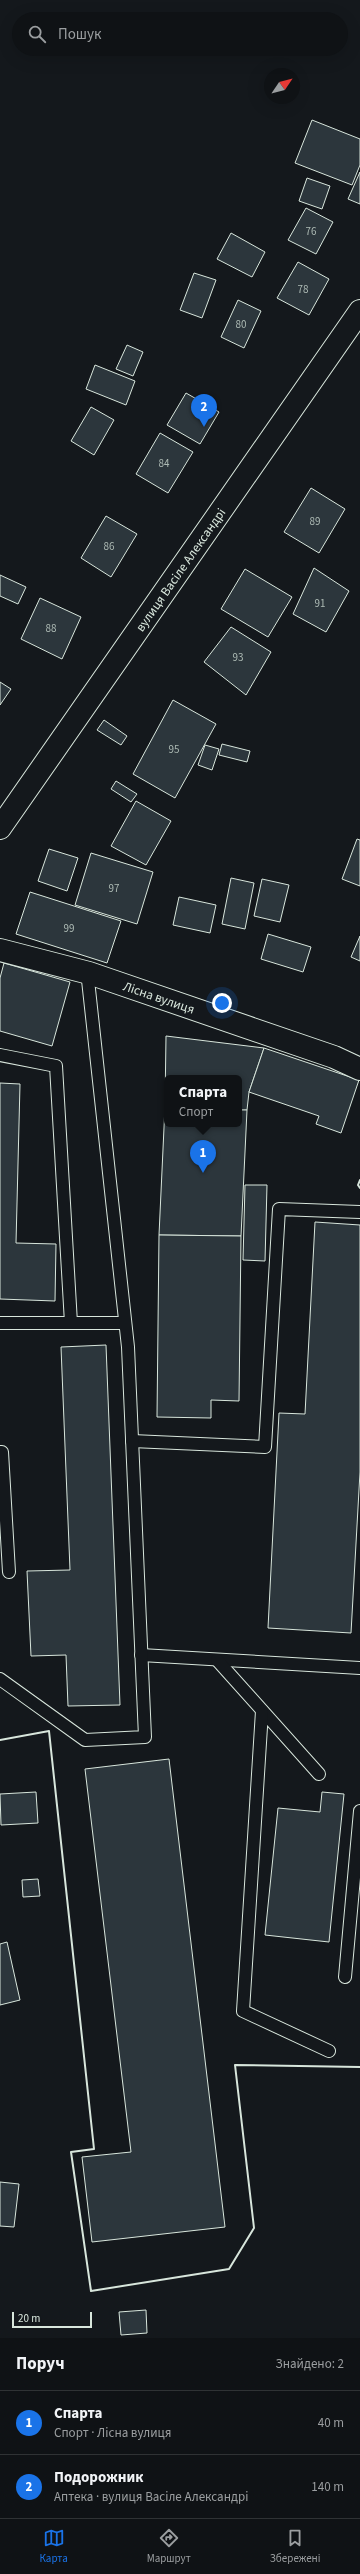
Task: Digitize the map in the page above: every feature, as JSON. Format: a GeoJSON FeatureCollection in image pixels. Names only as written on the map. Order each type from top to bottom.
{"type":"FeatureCollection","features":[{"type":"Feature","properties":{"kind":"main road","name":"вулиця Васіле Александрі"},"geometry":{"type":"LineString","coordinates":[[0,828],[360,311]]}},
{"type":"Feature","properties":{"kind":"main road","name":"Лісна вулиця"},"geometry":{"type":"LineString","coordinates":[[0,950],[89,973],[360,1068]]}},
{"type":"Feature","properties":{"kind":"lane"},"geometry":{"type":"LineString","coordinates":[[0,1679],[85,1740],[145,1737],[132,1441],[125,1323],[89,988],[89,973]]}},
{"type":"Feature","properties":{"kind":"lane"},"geometry":{"type":"LineString","coordinates":[[0,1055],[56,1066],[71,1323]]}},
{"type":"Feature","properties":{"kind":"lane"},"geometry":{"type":"LineString","coordinates":[[132,1441],[266,1446],[279,1209],[360,1212]]}},
{"type":"Feature","properties":{"kind":"lane"},"geometry":{"type":"LineString","coordinates":[[0,1322],[125,1323]]}},
{"type":"Feature","properties":{"kind":"lane"},"geometry":{"type":"LineString","coordinates":[[0,1452],[2,1452],[9,1572]]}},
{"type":"Feature","properties":{"kind":"lane"},"geometry":{"type":"LineString","coordinates":[[141,1655],[360,1668]]}},
{"type":"Feature","properties":{"kind":"lane"},"geometry":{"type":"LineString","coordinates":[[217,1660],[319,1774]]}},
{"type":"Feature","properties":{"kind":"lane"},"geometry":{"type":"LineString","coordinates":[[262,1711],[243,2011],[329,2050]]}},
{"type":"Feature","properties":{"kind":"lane"},"geometry":{"type":"LineString","coordinates":[[345,1977],[360,1811]]}},
{"type":"Feature","properties":{"kind":"building"},"geometry":{"type":"Polygon","coordinates":[[[312,120],[360,139],[360,165],[352,185],[295,163],[312,120]]]}},
{"type":"Feature","properties":{"kind":"building"},"geometry":{"type":"Polygon","coordinates":[[[360,172],[360,204],[348,199],[360,172]]]}},
{"type":"Feature","properties":{"kind":"building"},"geometry":{"type":"Polygon","coordinates":[[[307,178],[330,186],[322,209],[299,201],[307,178]]]}},
{"type":"Feature","properties":{"kind":"building"},"geometry":{"type":"Polygon","coordinates":[[[306,208],[333,222],[316,254],[288,240],[306,208]]]}},
{"type":"Feature","properties":{"kind":"building"},"geometry":{"type":"Polygon","coordinates":[[[231,233],[265,252],[252,277],[217,259],[231,233]]]}},
{"type":"Feature","properties":{"kind":"building"},"geometry":{"type":"Polygon","coordinates":[[[298,262],[329,279],[309,315],[277,298],[298,262]]]}},
{"type":"Feature","properties":{"kind":"building"},"geometry":{"type":"Polygon","coordinates":[[[194,273],[216,280],[202,318],[180,310],[194,273]]]}},
{"type":"Feature","properties":{"kind":"building"},"geometry":{"type":"Polygon","coordinates":[[[238,300],[261,311],[244,348],[221,337],[238,300]]]}},
{"type":"Feature","properties":{"kind":"building"},"geometry":{"type":"Polygon","coordinates":[[[127,345],[143,352],[133,376],[116,369],[127,345]]]}},
{"type":"Feature","properties":{"kind":"building"},"geometry":{"type":"Polygon","coordinates":[[[95,365],[135,381],[126,405],[86,389],[95,365]]]}},
{"type":"Feature","properties":{"kind":"building"},"geometry":{"type":"Polygon","coordinates":[[[186,393],[219,412],[200,444],[167,425],[186,393]]]}},
{"type":"Feature","properties":{"kind":"building"},"geometry":{"type":"Polygon","coordinates":[[[91,407],[114,420],[94,455],[71,441],[91,407]]]}},
{"type":"Feature","properties":{"kind":"building"},"geometry":{"type":"Polygon","coordinates":[[[160,433],[193,452],[168,493],[136,474],[160,433]]]}},
{"type":"Feature","properties":{"kind":"building"},"geometry":{"type":"Polygon","coordinates":[[[311,488],[345,509],[319,553],[284,532],[311,488]]]}},
{"type":"Feature","properties":{"kind":"building"},"geometry":{"type":"Polygon","coordinates":[[[106,516],[137,534],[111,577],[81,558],[106,516]]]}},
{"type":"Feature","properties":{"kind":"building"},"geometry":{"type":"Polygon","coordinates":[[[314,568],[349,591],[326,632],[293,614],[314,568]]]}},
{"type":"Feature","properties":{"kind":"building"},"geometry":{"type":"Polygon","coordinates":[[[245,569],[292,597],[268,637],[221,609],[245,569]]]}},
{"type":"Feature","properties":{"kind":"building"},"geometry":{"type":"Polygon","coordinates":[[[0,575],[26,587],[18,604],[0,596],[0,575]]]}},
{"type":"Feature","properties":{"kind":"building"},"geometry":{"type":"Polygon","coordinates":[[[40,598],[81,617],[62,659],[21,639],[40,598]]]}},
{"type":"Feature","properties":{"kind":"building"},"geometry":{"type":"Polygon","coordinates":[[[231,627],[271,652],[246,695],[204,662],[231,627]]]}},
{"type":"Feature","properties":{"kind":"building"},"geometry":{"type":"Polygon","coordinates":[[[0,682],[11,689],[0,705],[0,682]]]}},
{"type":"Feature","properties":{"kind":"building"},"geometry":{"type":"Polygon","coordinates":[[[173,700],[216,724],[175,798],[133,774],[173,700]]]}},
{"type":"Feature","properties":{"kind":"building"},"geometry":{"type":"Polygon","coordinates":[[[104,720],[127,736],[121,745],[97,730],[104,720]]]}},
{"type":"Feature","properties":{"kind":"building"},"geometry":{"type":"Polygon","coordinates":[[[222,744],[250,751],[247,762],[219,755],[222,744]]]}},
{"type":"Feature","properties":{"kind":"building"},"geometry":{"type":"Polygon","coordinates":[[[205,745],[219,749],[212,770],[198,765],[205,745]]]}},
{"type":"Feature","properties":{"kind":"building"},"geometry":{"type":"Polygon","coordinates":[[[116,781],[137,794],[131,802],[111,789],[116,781]]]}},
{"type":"Feature","properties":{"kind":"building"},"geometry":{"type":"Polygon","coordinates":[[[136,801],[171,821],[146,865],[111,846],[136,801]]]}},
{"type":"Feature","properties":{"kind":"building"},"geometry":{"type":"Polygon","coordinates":[[[357,839],[360,840],[360,886],[342,879],[357,839]]]}},
{"type":"Feature","properties":{"kind":"building"},"geometry":{"type":"Polygon","coordinates":[[[49,849],[78,858],[67,891],[38,881],[49,849]]]}},
{"type":"Feature","properties":{"kind":"building"},"geometry":{"type":"Polygon","coordinates":[[[91,853],[153,872],[137,924],[75,905],[91,853]]]}},
{"type":"Feature","properties":{"kind":"building"},"geometry":{"type":"Polygon","coordinates":[[[231,878],[254,883],[245,929],[222,924],[231,878]]]}},
{"type":"Feature","properties":{"kind":"building"},"geometry":{"type":"Polygon","coordinates":[[[262,879],[289,885],[280,922],[254,916],[262,879]]]}},
{"type":"Feature","properties":{"kind":"building"},"geometry":{"type":"Polygon","coordinates":[[[30,892],[121,921],[107,963],[16,934],[30,892]]]}},
{"type":"Feature","properties":{"kind":"building"},"geometry":{"type":"Polygon","coordinates":[[[179,897],[216,905],[210,933],[173,925],[179,897]]]}},
{"type":"Feature","properties":{"kind":"building"},"geometry":{"type":"Polygon","coordinates":[[[268,934],[311,947],[303,972],[261,959],[268,934]]]}},
{"type":"Feature","properties":{"kind":"building"},"geometry":{"type":"Polygon","coordinates":[[[360,936],[360,961],[351,957],[360,936]]]}},
{"type":"Feature","properties":{"kind":"building"},"geometry":{"type":"Polygon","coordinates":[[[4,963],[70,982],[52,1046],[0,1031],[0,978],[4,963]]]}},
{"type":"Feature","properties":{"kind":"building"},"geometry":{"type":"Polygon","coordinates":[[[166,1036],[264,1048],[249,1092],[247,1110],[242,1110],[242,1075],[165,1075],[166,1036]]]}},
{"type":"Feature","properties":{"kind":"building"},"geometry":{"type":"Polygon","coordinates":[[[264,1048],[359,1080],[341,1133],[316,1124],[319,1116],[249,1092],[264,1048]]]}},
{"type":"Feature","properties":{"kind":"building"},"geometry":{"type":"Polygon","coordinates":[[[0,1083],[20,1084],[16,1243],[56,1244],[55,1301],[0,1299],[0,1083]]]}},
{"type":"Feature","properties":{"kind":"building"},"geometry":{"type":"Polygon","coordinates":[[[242,1110],[247,1110],[241,1236],[159,1235],[164,1127],[242,1127],[242,1110]]]}},
{"type":"Feature","properties":{"kind":"building"},"geometry":{"type":"Polygon","coordinates":[[[245,1185],[267,1185],[265,1261],[243,1260],[245,1185]]]}},
{"type":"Feature","properties":{"kind":"building"},"geometry":{"type":"Polygon","coordinates":[[[315,1222],[360,1225],[360,1472],[351,1633],[268,1628],[279,1413],[305,1414],[315,1222]]]}},
{"type":"Feature","properties":{"kind":"building"},"geometry":{"type":"Polygon","coordinates":[[[159,1235],[241,1236],[239,1401],[211,1400],[211,1418],[157,1417],[159,1235]]]}},
{"type":"Feature","properties":{"kind":"building"},"geometry":{"type":"Polygon","coordinates":[[[106,1345],[120,1705],[68,1706],[66,1655],[31,1656],[27,1571],[70,1570],[61,1347],[106,1345]]]}},
{"type":"Feature","properties":{"kind":"building"},"geometry":{"type":"Polygon","coordinates":[[[169,1759],[225,2227],[92,2242],[82,2157],[131,2152],[85,1769],[169,1759]]]}},
{"type":"Feature","properties":{"kind":"building"},"geometry":{"type":"Polygon","coordinates":[[[36,1792],[38,1823],[1,1825],[0,1794],[36,1792]]]}},
{"type":"Feature","properties":{"kind":"building"},"geometry":{"type":"Polygon","coordinates":[[[322,1792],[344,1794],[329,1942],[265,1935],[278,1808],[320,1812],[322,1792]]]}},
{"type":"Feature","properties":{"kind":"building"},"geometry":{"type":"Polygon","coordinates":[[[38,1879],[40,1896],[23,1897],[22,1880],[38,1879]]]}},
{"type":"Feature","properties":{"kind":"building"},"geometry":{"type":"Polygon","coordinates":[[[7,1942],[20,2000],[0,2005],[0,1944],[7,1942]]]}},
{"type":"Feature","properties":{"kind":"building"},"geometry":{"type":"Polygon","coordinates":[[[0,2182],[19,2184],[14,2227],[0,2226],[0,2182]]]}},
{"type":"Feature","properties":{"kind":"building"},"geometry":{"type":"Polygon","coordinates":[[[146,2310],[147,2333],[121,2335],[119,2312],[146,2310]]]}},
{"type":"Feature","properties":{"kind":"wall"},"geometry":{"type":"LineString","coordinates":[[360,1180],[358,1185],[360,1188]]}},
{"type":"Feature","properties":{"kind":"wall"},"geometry":{"type":"LineString","coordinates":[[0,1740],[49,1731],[94,2149],[71,2152],[91,2291],[229,2269],[254,2228],[235,2065],[360,2067]]}},
{"type":"Feature","properties":{"kind":"place","name":"Подорожник"},"geometry":{"type":"Point","coordinates":[204,427]}},
{"type":"Feature","properties":{"kind":"place","name":"Спарта"},"geometry":{"type":"Point","coordinates":[203,1173]}}]}
